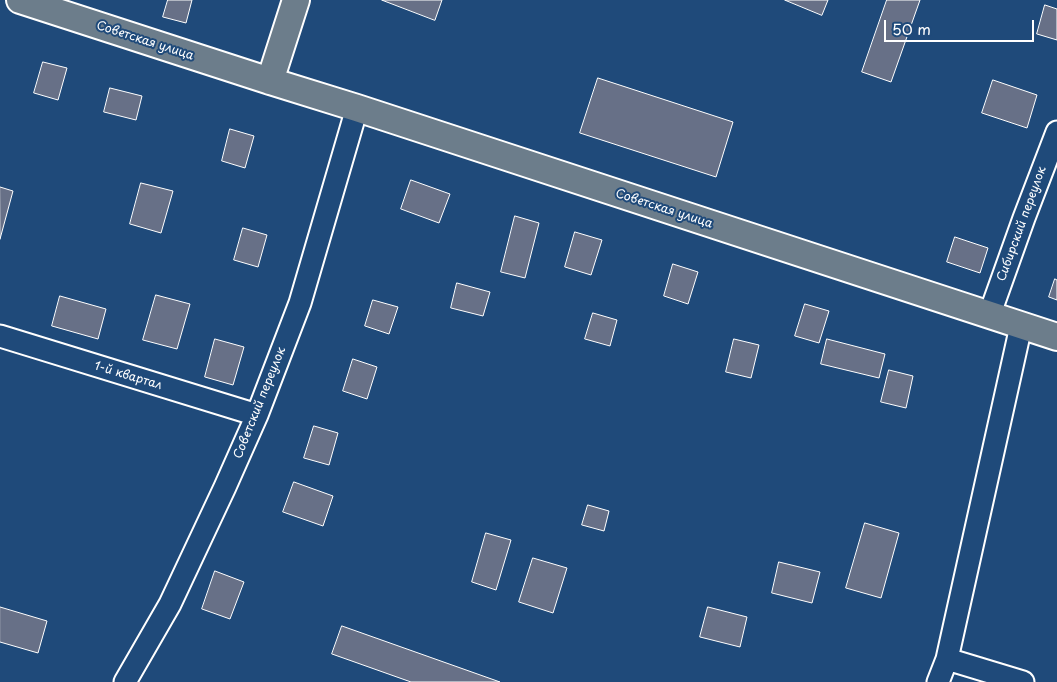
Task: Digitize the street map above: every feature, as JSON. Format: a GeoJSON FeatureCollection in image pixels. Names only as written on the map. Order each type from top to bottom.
{"type":"FeatureCollection","features":[{"type":"Feature","properties":{"kind":"main road","name":"Советская улица"},"geometry":{"type":"LineString","coordinates":[[20,0],[1057,337]]}},
{"type":"Feature","properties":{"kind":"main road"},"geometry":{"type":"LineString","coordinates":[[270,81],[296,0]]}},
{"type":"Feature","properties":{"kind":"street","name":"Советский переулок"},"geometry":{"type":"LineString","coordinates":[[125,682],[170,604],[257,415],[300,303],[357,108]]}},
{"type":"Feature","properties":{"kind":"street","name":"Сибирский переулок"},"geometry":{"type":"LineString","coordinates":[[989,316],[1057,132]]}},
{"type":"Feature","properties":{"kind":"street"},"geometry":{"type":"LineString","coordinates":[[938,682],[947,659],[1021,326]]}},
{"type":"Feature","properties":{"kind":"street","name":"1-й квартал"},"geometry":{"type":"LineString","coordinates":[[0,336],[257,415]]}},
{"type":"Feature","properties":{"kind":"street"},"geometry":{"type":"LineString","coordinates":[[947,659],[1023,682]]}},
{"type":"Feature","properties":{"kind":"building"},"geometry":{"type":"Polygon","coordinates":[[[168,0],[192,0],[186,23],[163,17],[168,0]]]}},
{"type":"Feature","properties":{"kind":"building"},"geometry":{"type":"Polygon","coordinates":[[[382,0],[442,0],[435,20],[382,0]]]}},
{"type":"Feature","properties":{"kind":"building"},"geometry":{"type":"Polygon","coordinates":[[[785,0],[828,0],[822,15],[785,0]]]}},
{"type":"Feature","properties":{"kind":"building"},"geometry":{"type":"Polygon","coordinates":[[[887,0],[920,0],[891,82],[862,72],[887,0]]]}},
{"type":"Feature","properties":{"kind":"building"},"geometry":{"type":"Polygon","coordinates":[[[1045,5],[1057,9],[1057,40],[1037,34],[1045,5]]]}},
{"type":"Feature","properties":{"kind":"building"},"geometry":{"type":"Polygon","coordinates":[[[43,62],[67,68],[58,100],[34,93],[43,62]]]}},
{"type":"Feature","properties":{"kind":"building"},"geometry":{"type":"Polygon","coordinates":[[[598,78],[733,122],[716,177],[580,133],[598,78]]]}},
{"type":"Feature","properties":{"kind":"building"},"geometry":{"type":"Polygon","coordinates":[[[993,80],[1037,95],[1027,128],[982,113],[993,80]]]}},
{"type":"Feature","properties":{"kind":"building"},"geometry":{"type":"Polygon","coordinates":[[[110,88],[142,96],[136,120],[104,112],[110,88]]]}},
{"type":"Feature","properties":{"kind":"building"},"geometry":{"type":"Polygon","coordinates":[[[230,129],[254,136],[245,168],[222,161],[230,129]]]}},
{"type":"Feature","properties":{"kind":"building"},"geometry":{"type":"Polygon","coordinates":[[[411,180],[450,194],[439,223],[401,209],[411,180]]]}},
{"type":"Feature","properties":{"kind":"building"},"geometry":{"type":"Polygon","coordinates":[[[141,183],[173,191],[161,233],[130,224],[141,183]]]}},
{"type":"Feature","properties":{"kind":"building"},"geometry":{"type":"Polygon","coordinates":[[[0,187],[13,191],[0,239],[0,187]]]}},
{"type":"Feature","properties":{"kind":"building"},"geometry":{"type":"Polygon","coordinates":[[[515,216],[539,223],[525,278],[501,272],[515,216]]]}},
{"type":"Feature","properties":{"kind":"building"},"geometry":{"type":"Polygon","coordinates":[[[243,228],[267,235],[258,267],[234,260],[243,228]]]}},
{"type":"Feature","properties":{"kind":"building"},"geometry":{"type":"Polygon","coordinates":[[[575,232],[602,240],[591,275],[565,267],[575,232]]]}},
{"type":"Feature","properties":{"kind":"building"},"geometry":{"type":"Polygon","coordinates":[[[955,237],[988,248],[980,273],[947,262],[955,237]]]}},
{"type":"Feature","properties":{"kind":"building"},"geometry":{"type":"Polygon","coordinates":[[[673,264],[698,272],[688,304],[664,296],[673,264]]]}},
{"type":"Feature","properties":{"kind":"building"},"geometry":{"type":"Polygon","coordinates":[[[1055,279],[1057,280],[1057,300],[1049,297],[1055,279]]]}},
{"type":"Feature","properties":{"kind":"building"},"geometry":{"type":"Polygon","coordinates":[[[457,283],[490,292],[483,316],[451,308],[457,283]]]}},
{"type":"Feature","properties":{"kind":"building"},"geometry":{"type":"Polygon","coordinates":[[[156,295],[190,304],[177,349],[143,340],[156,295]]]}},
{"type":"Feature","properties":{"kind":"building"},"geometry":{"type":"Polygon","coordinates":[[[60,296],[106,309],[98,339],[52,326],[60,296]]]}},
{"type":"Feature","properties":{"kind":"building"},"geometry":{"type":"Polygon","coordinates":[[[373,300],[398,307],[389,334],[365,326],[373,300]]]}},
{"type":"Feature","properties":{"kind":"building"},"geometry":{"type":"Polygon","coordinates":[[[805,304],[829,311],[819,343],[795,336],[805,304]]]}},
{"type":"Feature","properties":{"kind":"building"},"geometry":{"type":"Polygon","coordinates":[[[593,313],[617,320],[610,346],[585,339],[593,313]]]}},
{"type":"Feature","properties":{"kind":"building"},"geometry":{"type":"Polygon","coordinates":[[[215,339],[244,347],[233,385],[205,377],[215,339]]]}},
{"type":"Feature","properties":{"kind":"building"},"geometry":{"type":"Polygon","coordinates":[[[734,339],[759,345],[751,378],[726,372],[734,339]]]}},
{"type":"Feature","properties":{"kind":"building"},"geometry":{"type":"Polygon","coordinates":[[[827,339],[885,354],[879,378],[821,364],[827,339]]]}},
{"type":"Feature","properties":{"kind":"building"},"geometry":{"type":"Polygon","coordinates":[[[353,359],[377,367],[367,399],[343,391],[353,359]]]}},
{"type":"Feature","properties":{"kind":"building"},"geometry":{"type":"Polygon","coordinates":[[[889,370],[913,376],[906,408],[881,402],[889,370]]]}},
{"type":"Feature","properties":{"kind":"building"},"geometry":{"type":"Polygon","coordinates":[[[314,426],[338,433],[329,465],[304,458],[314,426]]]}},
{"type":"Feature","properties":{"kind":"building"},"geometry":{"type":"Polygon","coordinates":[[[294,482],[333,496],[323,526],[283,512],[294,482]]]}},
{"type":"Feature","properties":{"kind":"building"},"geometry":{"type":"Polygon","coordinates":[[[588,505],[609,511],[604,531],[582,525],[588,505]]]}},
{"type":"Feature","properties":{"kind":"building"},"geometry":{"type":"Polygon","coordinates":[[[865,523],[899,533],[881,598],[846,588],[865,523]]]}},
{"type":"Feature","properties":{"kind":"building"},"geometry":{"type":"Polygon","coordinates":[[[486,533],[511,540],[496,590],[472,582],[486,533]]]}},
{"type":"Feature","properties":{"kind":"building"},"geometry":{"type":"Polygon","coordinates":[[[533,558],[567,568],[553,613],[519,602],[533,558]]]}},
{"type":"Feature","properties":{"kind":"building"},"geometry":{"type":"Polygon","coordinates":[[[779,562],[820,572],[812,603],[772,593],[779,562]]]}},
{"type":"Feature","properties":{"kind":"building"},"geometry":{"type":"Polygon","coordinates":[[[215,571],[244,582],[230,619],[202,609],[215,571]]]}},
{"type":"Feature","properties":{"kind":"building"},"geometry":{"type":"Polygon","coordinates":[[[0,607],[47,621],[38,653],[0,642],[0,607]]]}},
{"type":"Feature","properties":{"kind":"building"},"geometry":{"type":"Polygon","coordinates":[[[708,607],[747,617],[740,647],[700,637],[708,607]]]}},
{"type":"Feature","properties":{"kind":"building"},"geometry":{"type":"Polygon","coordinates":[[[342,626],[500,682],[411,682],[332,654],[342,626]]]}}]}
